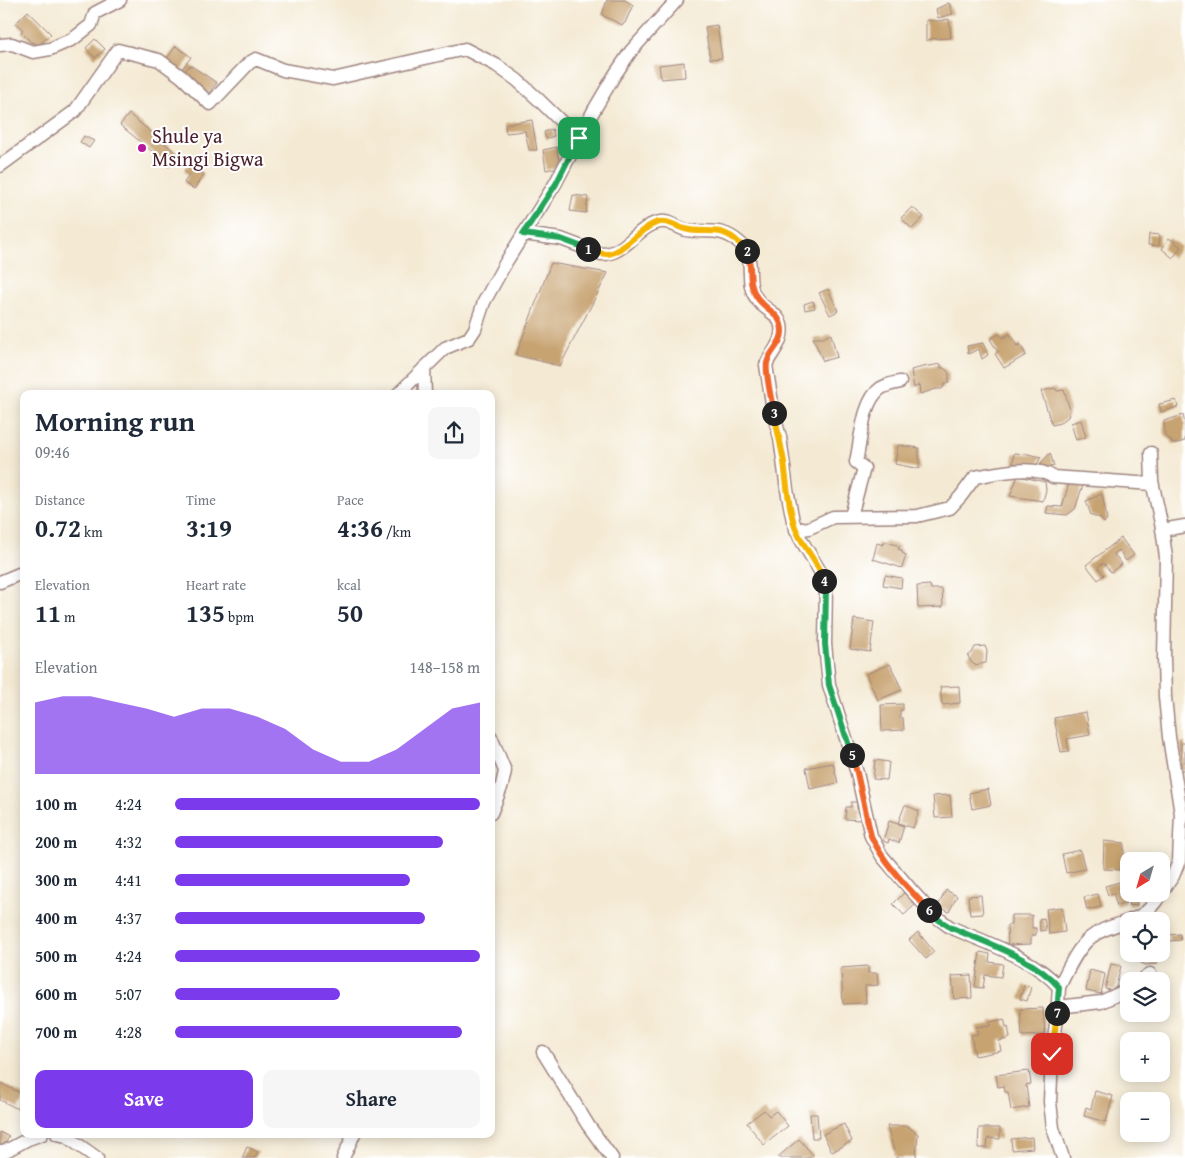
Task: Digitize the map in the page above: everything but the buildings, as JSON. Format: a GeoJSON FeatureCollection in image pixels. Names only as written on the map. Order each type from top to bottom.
{"type":"FeatureCollection","features":[{"type":"Feature","properties":{"kind":"street"},"geometry":{"type":"LineString","coordinates":[[0,45],[12,44],[34,52],[50,49],[73,39],[91,25],[95,13],[120,0]]}},
{"type":"Feature","properties":{"kind":"street"},"geometry":{"type":"LineString","coordinates":[[402,390],[445,348],[470,338],[484,302],[523,234],[556,184],[579,138],[614,76],[631,51],[678,0]]}},
{"type":"Feature","properties":{"kind":"street"},"geometry":{"type":"LineString","coordinates":[[0,166],[76,111],[118,50],[159,60],[182,77],[210,104],[249,63],[256,59],[283,70],[333,79],[465,49],[496,65],[517,80],[579,138]]}},
{"type":"Feature","properties":{"kind":"street"},"geometry":{"type":"LineString","coordinates":[[523,234],[561,239],[601,254],[610,254],[624,246],[651,225],[666,222],[687,230],[721,232],[733,237],[746,249],[749,256],[752,291],[762,305],[780,320],[781,338],[766,366],[774,416],[780,437],[790,508],[796,530],[821,572],[826,586],[825,644],[829,685],[857,773],[871,836],[882,856],[939,920],[950,927],[1018,957],[1049,977],[1059,987]]}},
{"type":"Feature","properties":{"kind":"street"},"geometry":{"type":"LineString","coordinates":[[424,368],[425,390]]}},
{"type":"Feature","properties":{"kind":"street"},"geometry":{"type":"LineString","coordinates":[[851,516],[864,468],[856,462],[868,407],[881,388],[900,382]]}},
{"type":"Feature","properties":{"kind":"street"},"geometry":{"type":"LineString","coordinates":[[1151,453],[1152,484],[1166,557],[1165,697],[1181,814],[1181,866],[1170,881]]}},
{"type":"Feature","properties":{"kind":"street"},"geometry":{"type":"LineString","coordinates":[[796,530],[809,528],[832,516],[917,516],[950,508],[975,477],[1017,470],[1047,473],[1052,477],[1152,484]]}},
{"type":"Feature","properties":{"kind":"street"},"geometry":{"type":"LineString","coordinates":[[1162,530],[1185,526]]}},
{"type":"Feature","properties":{"kind":"street"},"geometry":{"type":"LineString","coordinates":[[0,582],[20,574]]}},
{"type":"Feature","properties":{"kind":"street"},"geometry":{"type":"LineString","coordinates":[[495,747],[505,772],[495,803]]}},
{"type":"Feature","properties":{"kind":"street"},"geometry":{"type":"LineString","coordinates":[[1063,1158],[1053,1128],[1050,1109],[1052,1054],[1059,987],[1081,947],[1090,937],[1105,928],[1138,918],[1150,909],[1155,902]]}},
{"type":"Feature","properties":{"kind":"street"},"geometry":{"type":"LineString","coordinates":[[1058,1007],[1100,1002],[1120,993]]}},
{"type":"Feature","properties":{"kind":"street"},"geometry":{"type":"LineString","coordinates":[[543,1052],[588,1125],[612,1158]]}},
{"type":"Feature","properties":{"kind":"street"},"geometry":{"type":"LineString","coordinates":[[0,1152],[4,1152],[31,1138]]}},
{"type":"Feature","properties":{"kind":"street"},"geometry":{"type":"LineString","coordinates":[[69,1138],[96,1158]]}},
{"type":"Feature","properties":{"kind":"street"},"geometry":{"type":"LineString","coordinates":[[343,1158],[352,1138]]}},
{"type":"Feature","properties":{"kind":"place","name":"Shule ya Msingi Bigwa"},"geometry":{"type":"Point","coordinates":[142,148]}},
{"type":"Feature","properties":{"kind":"route"},"geometry":{"type":"LineString","coordinates":[[579,138],[556,184],[523,234],[561,239],[601,254],[610,254],[624,246],[651,225],[666,222],[687,230],[721,232],[733,237],[746,249],[749,256],[752,291],[762,305],[780,320],[781,338],[766,366],[774,416],[780,437],[790,508],[796,530],[821,572],[826,586],[825,644],[829,685],[857,773],[871,836],[882,856],[897,875],[939,920],[950,927],[1018,957],[1049,977],[1059,987],[1052,1054]]}}]}
